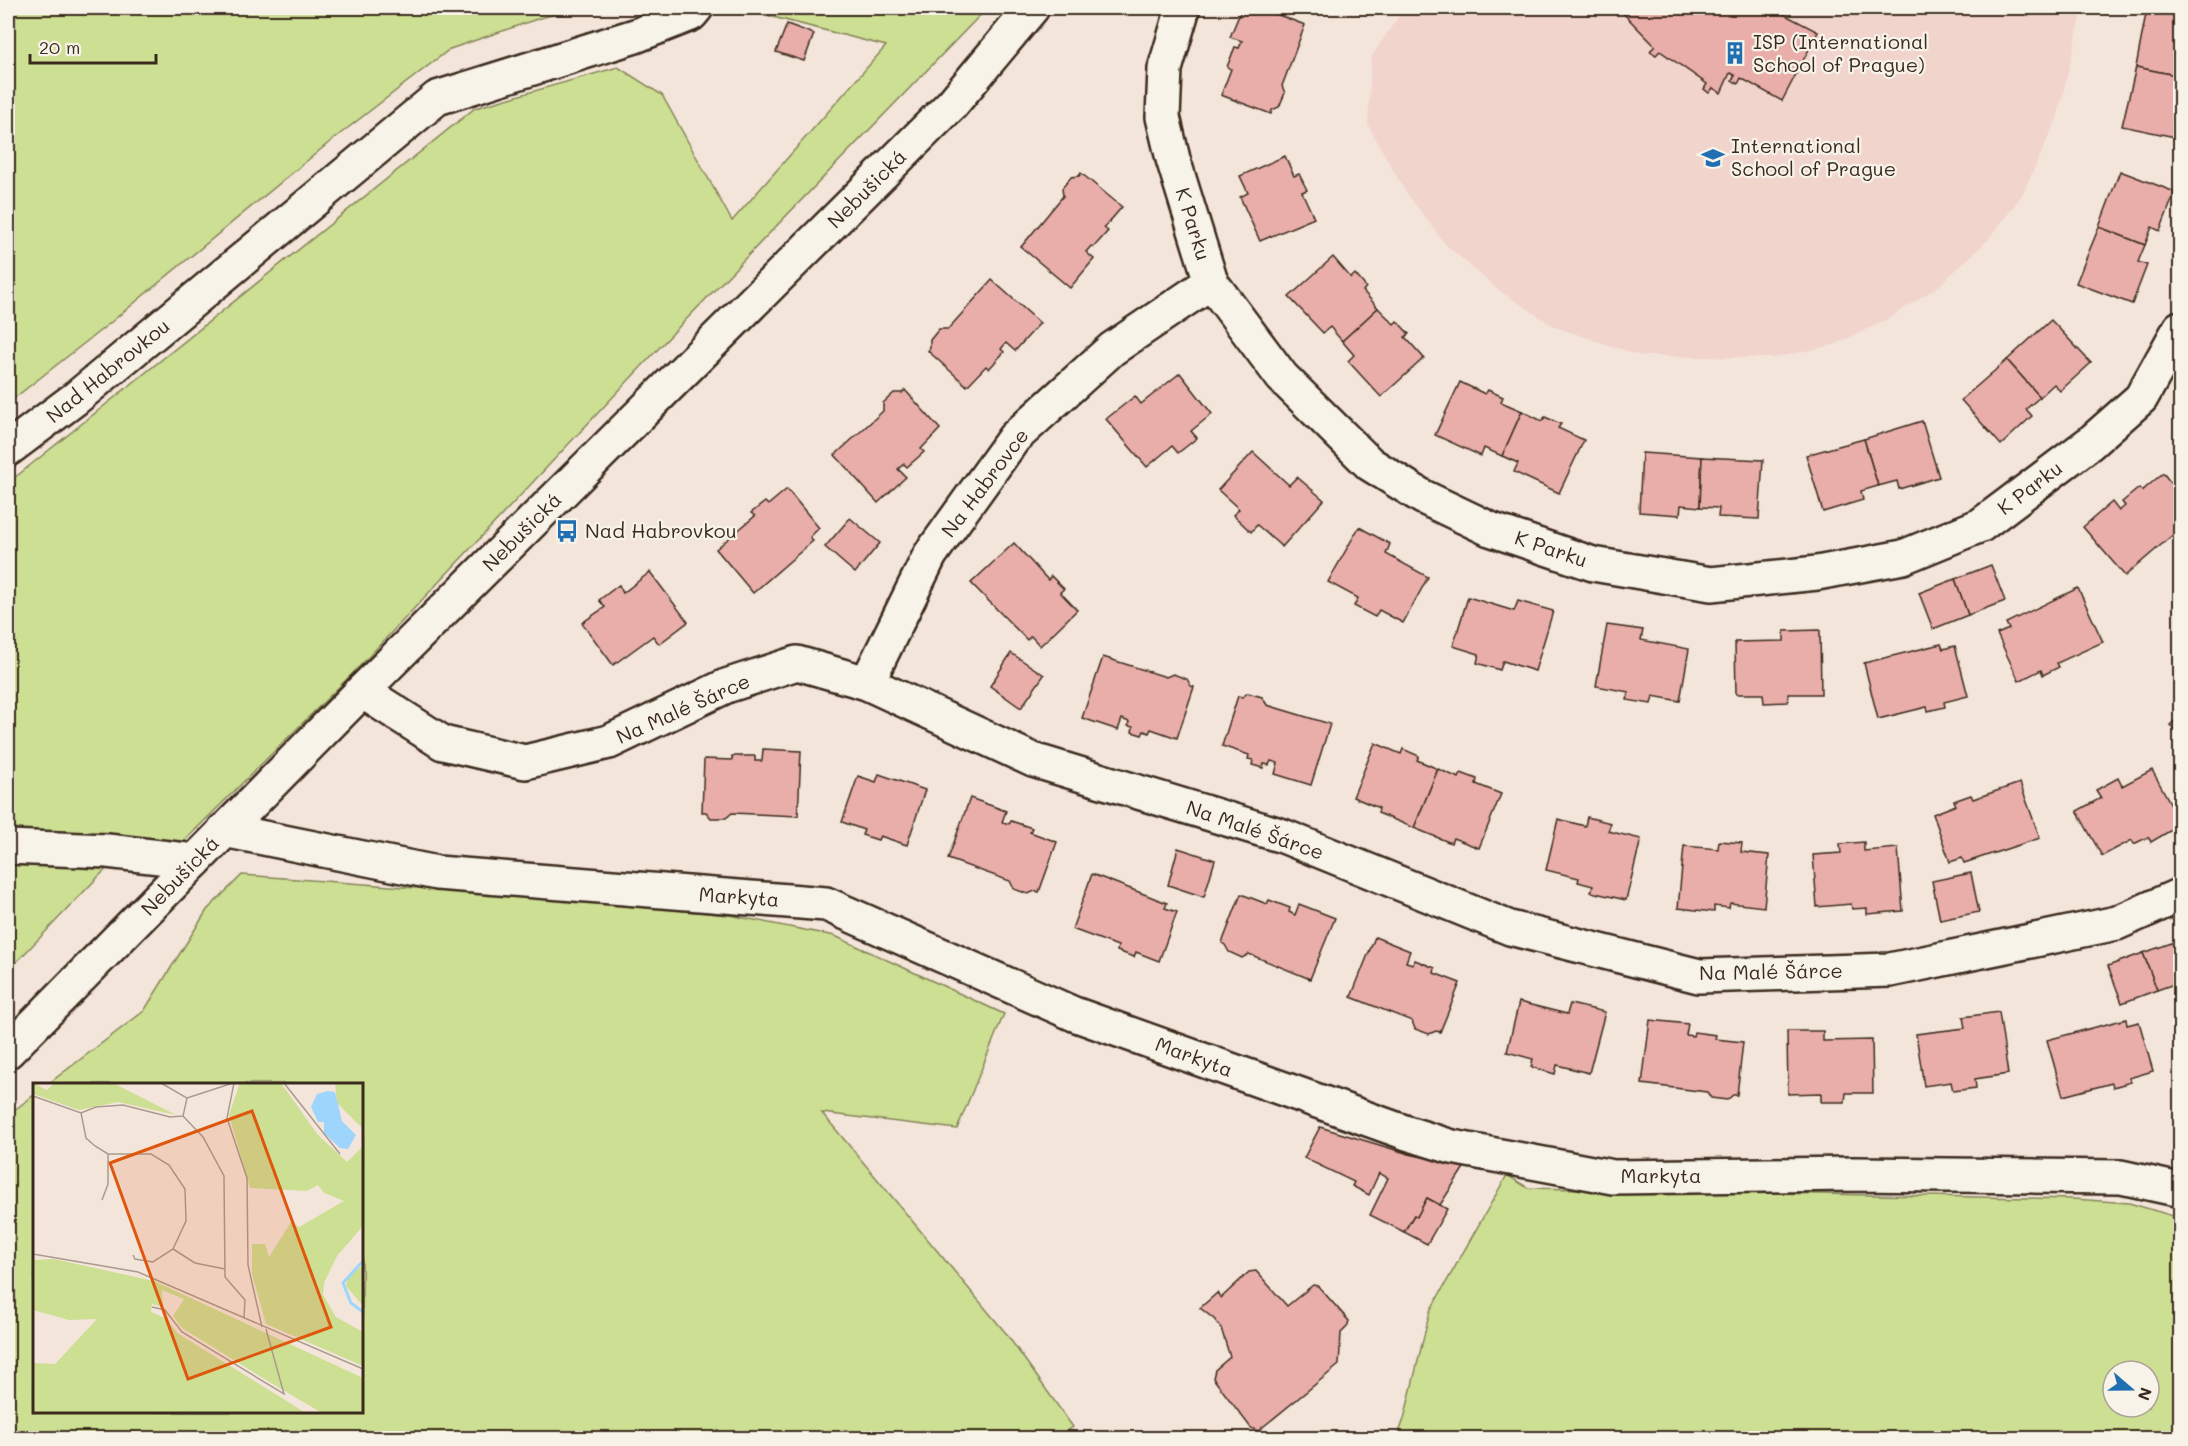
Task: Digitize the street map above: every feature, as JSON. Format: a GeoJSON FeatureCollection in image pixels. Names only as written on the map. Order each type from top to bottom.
{"type":"FeatureCollection","features":[{"type":"Feature","properties":{"kind":"street","name":"Nad Habrovkou"},"geometry":{"type":"LineString","coordinates":[[8,449],[76,398],[437,98],[635,36],[691,14],[696,8]]}},
{"type":"Feature","properties":{"kind":"street","name":"Nebušická"},"geometry":{"type":"LineString","coordinates":[[8,1051],[362,691],[952,104],[1032,8]]}},
{"type":"Feature","properties":{"kind":"street","name":"K Parku"},"geometry":{"type":"LineString","coordinates":[[1183,8],[1165,69],[1164,117],[1173,159],[1211,282],[1282,377],[1370,464],[1423,497],[1490,529],[1593,564],[1711,584],[1817,573],[1903,557],[1981,525],[2090,443],[2141,398],[2181,328]]}},
{"type":"Feature","properties":{"kind":"street","name":"Na Habrovce"},"geometry":{"type":"LineString","coordinates":[[867,683],[930,555],[1014,438],[1112,349],[1211,282]]}},
{"type":"Feature","properties":{"kind":"street","name":"Na Malé Šárce"},"geometry":{"type":"LineString","coordinates":[[362,691],[443,743],[525,762],[609,742],[726,686],[797,663],[867,683],[1033,760],[1283,836],[1510,928],[1699,975],[1890,970],[2117,923],[2181,895]]}},
{"type":"Feature","properties":{"kind":"street","name":"Markyta"},"geometry":{"type":"LineString","coordinates":[[224,830],[437,873],[826,904],[1074,1014],[1407,1133],[1452,1147],[1601,1175],[1613,1177],[1854,1174],[2121,1177],[2181,1190]]}},
{"type":"Feature","properties":{"kind":"street"},"geometry":{"type":"LineString","coordinates":[[8,847],[107,851],[195,861]]}},
{"type":"Feature","properties":{"kind":"shaded area","name":"International School of Prague"},"geometry":{"type":"Polygon","coordinates":[[[1404,8],[2083,8],[2057,119],[2022,195],[1989,239],[1940,285],[1888,319],[1834,345],[1773,358],[1641,356],[1555,327],[1497,289],[1446,245],[1405,191],[1368,125],[1371,57],[1404,8]]]}},
{"type":"Feature","properties":{"kind":"green space"},"geometry":{"type":"Polygon","coordinates":[[[8,8],[581,8],[540,18],[450,49],[331,141],[110,323],[8,403],[8,8]]]}},
{"type":"Feature","properties":{"kind":"green space"},"geometry":{"type":"Polygon","coordinates":[[[738,8],[987,8],[675,331],[359,667],[169,856],[138,840],[99,876],[8,971],[8,483],[475,108],[618,67],[662,95],[732,221],[886,46],[738,8]]]}},
{"type":"Feature","properties":{"kind":"green space"},"geometry":{"type":"Polygon","coordinates":[[[242,875],[552,898],[729,915],[835,936],[1004,1014],[957,1129],[822,1113],[1005,1332],[1073,1427],[1057,1438],[8,1438],[8,1115],[33,1096],[33,1413],[363,1413],[363,1083],[49,1083],[144,1011],[207,910],[242,875]]]}},
{"type":"Feature","properties":{"kind":"green space"},"geometry":{"type":"Polygon","coordinates":[[[1507,1175],[1528,1188],[2074,1199],[2129,1203],[2180,1218],[2180,1438],[1397,1438],[1404,1419],[1430,1311],[1507,1175]]]}},
{"type":"Feature","properties":{"kind":"building"},"geometry":{"type":"Polygon","coordinates":[[[1242,8],[1260,8],[1305,25],[1282,86],[1285,93],[1279,107],[1272,110],[1271,114],[1221,95],[1231,69],[1227,67],[1235,47],[1239,48],[1242,41],[1230,37],[1242,8]]]}},
{"type":"Feature","properties":{"kind":"building","name":"ISP (International School of Prague)"},"geometry":{"type":"Polygon","coordinates":[[[1618,8],[1772,8],[1818,32],[1782,101],[1741,78],[1738,84],[1732,80],[1735,75],[1730,73],[1721,93],[1713,88],[1709,93],[1704,89],[1707,84],[1660,51],[1656,55],[1650,51],[1655,46],[1618,8]]]}},
{"type":"Feature","properties":{"kind":"building"},"geometry":{"type":"Polygon","coordinates":[[[2147,8],[2180,15],[2180,76],[2136,67],[2147,8]]]}},
{"type":"Feature","properties":{"kind":"building"},"geometry":{"type":"Polygon","coordinates":[[[787,24],[814,34],[804,61],[776,52],[787,24]]]}},
{"type":"Feature","properties":{"kind":"building"},"geometry":{"type":"Polygon","coordinates":[[[2136,67],[2180,76],[2180,138],[2122,126],[2136,67]]]}},
{"type":"Feature","properties":{"kind":"building"},"geometry":{"type":"Polygon","coordinates":[[[1285,156],[1294,176],[1299,174],[1307,190],[1302,192],[1314,218],[1260,241],[1240,197],[1248,193],[1240,176],[1285,156]]]}},
{"type":"Feature","properties":{"kind":"building"},"geometry":{"type":"Polygon","coordinates":[[[2120,171],[2175,192],[2160,231],[2152,227],[2145,245],[2099,227],[2120,171]]]}},
{"type":"Feature","properties":{"kind":"building"},"geometry":{"type":"Polygon","coordinates":[[[1081,173],[1122,207],[1104,228],[1108,231],[1093,248],[1091,246],[1086,252],[1094,259],[1070,288],[1021,247],[1063,196],[1062,188],[1071,177],[1079,176],[1081,173]]]}},
{"type":"Feature","properties":{"kind":"building"},"geometry":{"type":"Polygon","coordinates":[[[2099,227],[2145,245],[2138,262],[2147,265],[2132,304],[2076,283],[2099,227]]]}},
{"type":"Feature","properties":{"kind":"building"},"geometry":{"type":"Polygon","coordinates":[[[1333,257],[1351,278],[1355,274],[1366,287],[1363,291],[1378,308],[1342,341],[1330,327],[1323,333],[1289,297],[1333,257]]]}},
{"type":"Feature","properties":{"kind":"building"},"geometry":{"type":"Polygon","coordinates":[[[992,280],[1040,323],[1015,351],[1006,343],[1001,349],[1004,352],[989,369],[986,366],[967,386],[928,351],[930,340],[939,329],[948,329],[992,280]]]}},
{"type":"Feature","properties":{"kind":"building"},"geometry":{"type":"Polygon","coordinates":[[[1378,308],[1394,324],[1397,321],[1409,334],[1405,337],[1424,358],[1381,397],[1348,361],[1354,355],[1342,341],[1378,308]]]}},
{"type":"Feature","properties":{"kind":"building"},"geometry":{"type":"Polygon","coordinates":[[[2051,320],[2091,363],[2060,391],[2054,384],[2040,397],[2007,360],[2051,320]]]}},
{"type":"Feature","properties":{"kind":"building"},"geometry":{"type":"Polygon","coordinates":[[[2007,360],[2040,397],[2026,409],[2032,416],[2001,445],[1961,400],[2007,360]]]}},
{"type":"Feature","properties":{"kind":"building"},"geometry":{"type":"Polygon","coordinates":[[[1180,373],[1212,414],[1191,431],[1197,438],[1178,453],[1172,446],[1147,467],[1106,419],[1135,396],[1141,404],[1180,373]]]}},
{"type":"Feature","properties":{"kind":"building"},"geometry":{"type":"Polygon","coordinates":[[[1460,382],[1485,394],[1488,390],[1503,397],[1501,402],[1522,411],[1502,456],[1484,448],[1481,456],[1435,435],[1460,382]]]}},
{"type":"Feature","properties":{"kind":"building"},"geometry":{"type":"Polygon","coordinates":[[[905,390],[940,429],[921,449],[924,452],[907,467],[904,464],[898,469],[906,477],[878,503],[835,455],[883,411],[883,403],[894,393],[902,393],[905,390]]]}},
{"type":"Feature","properties":{"kind":"building"},"geometry":{"type":"Polygon","coordinates":[[[1522,411],[1542,421],[1545,417],[1561,424],[1558,428],[1584,440],[1559,493],[1514,472],[1518,463],[1502,456],[1522,411]]]}},
{"type":"Feature","properties":{"kind":"building"},"geometry":{"type":"Polygon","coordinates":[[[1922,421],[1939,477],[1899,489],[1897,481],[1878,486],[1864,439],[1922,421]]]}},
{"type":"Feature","properties":{"kind":"building"},"geometry":{"type":"Polygon","coordinates":[[[1864,439],[1878,486],[1861,491],[1863,500],[1823,512],[1806,455],[1864,439]]]}},
{"type":"Feature","properties":{"kind":"building"},"geometry":{"type":"Polygon","coordinates":[[[1253,452],[1289,485],[1297,477],[1324,500],[1282,547],[1257,525],[1251,532],[1233,515],[1239,509],[1218,490],[1253,452]]]}},
{"type":"Feature","properties":{"kind":"building"},"geometry":{"type":"Polygon","coordinates":[[[1642,453],[1702,457],[1700,507],[1681,505],[1680,515],[1639,512],[1642,453]]]}},
{"type":"Feature","properties":{"kind":"building"},"geometry":{"type":"Polygon","coordinates":[[[1702,457],[1763,460],[1759,519],[1718,517],[1719,508],[1700,507],[1702,457]]]}},
{"type":"Feature","properties":{"kind":"building"},"geometry":{"type":"Polygon","coordinates":[[[2163,473],[2180,494],[2180,533],[2175,533],[2125,576],[2083,527],[2112,502],[2119,511],[2125,506],[2122,502],[2139,488],[2142,491],[2163,473]]]}},
{"type":"Feature","properties":{"kind":"building"},"geometry":{"type":"Polygon","coordinates":[[[787,489],[819,528],[810,537],[813,541],[753,593],[716,549],[755,516],[751,513],[765,502],[768,505],[787,489]]]}},
{"type":"Feature","properties":{"kind":"building"},"geometry":{"type":"Polygon","coordinates":[[[850,518],[880,543],[855,573],[825,547],[850,518]]]}},
{"type":"Feature","properties":{"kind":"building"},"geometry":{"type":"Polygon","coordinates":[[[1359,527],[1390,544],[1386,554],[1428,577],[1403,623],[1379,610],[1375,617],[1354,606],[1358,598],[1328,582],[1359,527]]]}},
{"type":"Feature","properties":{"kind":"building"},"geometry":{"type":"Polygon","coordinates":[[[1014,543],[1048,580],[1051,576],[1064,589],[1060,592],[1077,610],[1040,646],[1031,636],[1027,640],[971,583],[1014,543]]]}},
{"type":"Feature","properties":{"kind":"building"},"geometry":{"type":"Polygon","coordinates":[[[1991,565],[2005,601],[1968,615],[1955,579],[1991,565]]]}},
{"type":"Feature","properties":{"kind":"building"},"geometry":{"type":"Polygon","coordinates":[[[650,572],[688,622],[659,644],[653,636],[613,665],[582,623],[605,607],[599,600],[619,585],[623,593],[650,572]]]}},
{"type":"Feature","properties":{"kind":"building"},"geometry":{"type":"Polygon","coordinates":[[[1955,579],[1968,615],[1933,629],[1919,593],[1955,579]]]}},
{"type":"Feature","properties":{"kind":"building"},"geometry":{"type":"Polygon","coordinates":[[[2078,588],[2103,642],[2057,663],[2059,667],[2043,675],[2041,670],[2019,681],[1997,634],[2009,629],[2006,623],[2078,588]]]}},
{"type":"Feature","properties":{"kind":"building"},"geometry":{"type":"Polygon","coordinates":[[[1468,597],[1514,611],[1518,601],[1553,611],[1535,671],[1503,661],[1500,670],[1477,663],[1479,654],[1453,646],[1468,597]]]}},
{"type":"Feature","properties":{"kind":"building"},"geometry":{"type":"Polygon","coordinates":[[[1607,625],[1643,630],[1641,640],[1689,649],[1680,701],[1653,696],[1651,704],[1627,700],[1629,692],[1596,686],[1607,625]]]}},
{"type":"Feature","properties":{"kind":"building"},"geometry":{"type":"Polygon","coordinates":[[[1820,630],[1821,694],[1788,694],[1788,702],[1764,703],[1763,694],[1736,694],[1735,642],[1784,641],[1784,631],[1820,630]]]}},
{"type":"Feature","properties":{"kind":"building"},"geometry":{"type":"Polygon","coordinates":[[[1941,644],[1943,649],[1955,646],[1968,696],[1944,702],[1945,707],[1928,711],[1927,707],[1878,719],[1864,663],[1941,644]]]}},
{"type":"Feature","properties":{"kind":"building"},"geometry":{"type":"Polygon","coordinates":[[[1011,653],[1044,675],[1021,708],[990,686],[1011,653]]]}},
{"type":"Feature","properties":{"kind":"building"},"geometry":{"type":"Polygon","coordinates":[[[1103,657],[1166,677],[1173,674],[1187,679],[1194,687],[1177,738],[1151,729],[1149,733],[1144,731],[1142,735],[1132,732],[1133,727],[1128,726],[1129,722],[1122,719],[1118,730],[1082,718],[1103,657]]]}},
{"type":"Feature","properties":{"kind":"building"},"geometry":{"type":"Polygon","coordinates":[[[1248,693],[1262,697],[1267,705],[1330,724],[1311,785],[1275,774],[1278,763],[1271,761],[1269,765],[1264,764],[1263,768],[1252,765],[1253,760],[1248,759],[1249,755],[1222,746],[1238,696],[1242,697],[1248,693]]]}},
{"type":"Feature","properties":{"kind":"building"},"geometry":{"type":"Polygon","coordinates":[[[2180,716],[2180,736],[2170,725],[2180,716]]]}},
{"type":"Feature","properties":{"kind":"building"},"geometry":{"type":"Polygon","coordinates":[[[1375,743],[1401,754],[1403,749],[1419,756],[1417,760],[1438,769],[1414,828],[1378,813],[1379,808],[1353,797],[1375,743]]]}},
{"type":"Feature","properties":{"kind":"building"},"geometry":{"type":"Polygon","coordinates":[[[763,749],[801,751],[798,816],[732,813],[726,818],[711,818],[706,812],[702,812],[704,759],[732,760],[732,756],[755,756],[755,761],[762,761],[763,749]]]}},
{"type":"Feature","properties":{"kind":"building"},"geometry":{"type":"Polygon","coordinates":[[[1438,769],[1459,778],[1461,773],[1477,779],[1476,784],[1501,794],[1479,848],[1453,838],[1451,843],[1414,828],[1438,769]]]}},
{"type":"Feature","properties":{"kind":"building"},"geometry":{"type":"Polygon","coordinates":[[[2152,770],[2180,821],[2180,825],[2151,842],[2148,837],[2134,844],[2132,840],[2102,856],[2077,811],[2101,798],[2096,790],[2118,778],[2122,786],[2152,770]]]}},
{"type":"Feature","properties":{"kind":"building"},"geometry":{"type":"Polygon","coordinates":[[[879,774],[925,790],[907,845],[880,836],[878,840],[862,835],[864,830],[842,822],[858,776],[876,782],[879,774]]]}},
{"type":"Feature","properties":{"kind":"building"},"geometry":{"type":"Polygon","coordinates":[[[2020,783],[2040,838],[1964,863],[1962,858],[1950,862],[1933,814],[1956,805],[1954,801],[1971,795],[1973,799],[2020,783]]]}},
{"type":"Feature","properties":{"kind":"building"},"geometry":{"type":"Polygon","coordinates":[[[970,798],[1006,811],[1002,822],[1009,824],[1011,821],[1032,828],[1030,832],[1057,842],[1039,892],[1028,894],[1014,889],[1010,881],[948,859],[970,798]]]}},
{"type":"Feature","properties":{"kind":"building"},"geometry":{"type":"Polygon","coordinates":[[[1587,817],[1611,823],[1608,831],[1641,839],[1626,900],[1591,892],[1593,886],[1578,882],[1579,878],[1546,870],[1558,819],[1585,826],[1587,817]]]}},
{"type":"Feature","properties":{"kind":"building"},"geometry":{"type":"Polygon","coordinates":[[[1719,841],[1742,843],[1741,852],[1769,855],[1764,907],[1730,903],[1729,908],[1714,906],[1714,912],[1678,908],[1684,846],[1718,849],[1719,841]]]}},
{"type":"Feature","properties":{"kind":"building"},"geometry":{"type":"Polygon","coordinates":[[[1864,842],[1864,851],[1898,848],[1903,911],[1867,914],[1867,908],[1852,909],[1851,904],[1817,907],[1813,855],[1841,853],[1840,844],[1864,842]]]}},
{"type":"Feature","properties":{"kind":"building"},"geometry":{"type":"Polygon","coordinates":[[[1178,848],[1215,860],[1204,897],[1168,885],[1178,848]]]}},
{"type":"Feature","properties":{"kind":"building"},"geometry":{"type":"Polygon","coordinates":[[[1971,873],[1979,912],[1940,920],[1932,881],[1971,873]]]}},
{"type":"Feature","properties":{"kind":"building"},"geometry":{"type":"Polygon","coordinates":[[[1092,874],[1167,903],[1165,908],[1177,912],[1159,961],[1136,952],[1134,957],[1117,951],[1118,946],[1072,929],[1092,874]]]}},
{"type":"Feature","properties":{"kind":"building"},"geometry":{"type":"Polygon","coordinates":[[[1241,894],[1267,904],[1269,900],[1290,908],[1289,912],[1295,915],[1299,904],[1335,918],[1310,979],[1249,954],[1242,958],[1229,952],[1222,943],[1241,894]]]}},
{"type":"Feature","properties":{"kind":"building"},"geometry":{"type":"Polygon","coordinates":[[[1375,937],[1410,951],[1406,962],[1413,964],[1415,960],[1435,968],[1434,973],[1460,983],[1440,1032],[1429,1034],[1415,1029],[1412,1021],[1351,997],[1375,937]]]}},
{"type":"Feature","properties":{"kind":"building"},"geometry":{"type":"Polygon","coordinates":[[[2180,940],[2180,982],[2157,990],[2143,953],[2180,940]]]}},
{"type":"Feature","properties":{"kind":"building"},"geometry":{"type":"Polygon","coordinates":[[[2143,953],[2157,990],[2122,1003],[2108,966],[2143,953]]]}},
{"type":"Feature","properties":{"kind":"building"},"geometry":{"type":"Polygon","coordinates":[[[1519,1002],[1567,1014],[1570,1004],[1605,1012],[1589,1073],[1557,1065],[1555,1074],[1531,1067],[1533,1059],[1507,1052],[1519,1002]]]}},
{"type":"Feature","properties":{"kind":"building"},"geometry":{"type":"Polygon","coordinates":[[[1999,1012],[2008,1074],[1975,1079],[1976,1088],[1953,1091],[1951,1082],[1924,1086],[1916,1034],[1965,1028],[1963,1017],[1999,1012]]]}},
{"type":"Feature","properties":{"kind":"building"},"geometry":{"type":"Polygon","coordinates":[[[2126,1019],[2127,1025],[2139,1022],[2153,1071],[2129,1078],[2131,1082],[2113,1087],[2112,1083],[2063,1096],[2047,1040],[2126,1019]]]}},
{"type":"Feature","properties":{"kind":"building"},"geometry":{"type":"Polygon","coordinates":[[[1650,1020],[1688,1024],[1686,1035],[1693,1036],[1694,1032],[1716,1035],[1715,1039],[1743,1042],[1737,1095],[1727,1100],[1711,1098],[1707,1092],[1642,1084],[1650,1020]]]}},
{"type":"Feature","properties":{"kind":"building"},"geometry":{"type":"Polygon","coordinates":[[[1787,1031],[1823,1031],[1823,1041],[1872,1040],[1873,1093],[1846,1093],[1845,1102],[1821,1102],[1821,1093],[1788,1094],[1787,1031]]]}},
{"type":"Feature","properties":{"kind":"building"},"geometry":{"type":"Polygon","coordinates":[[[1320,1127],[1409,1154],[1465,1166],[1440,1205],[1427,1198],[1417,1217],[1414,1215],[1404,1232],[1370,1215],[1388,1178],[1379,1173],[1369,1195],[1352,1186],[1354,1182],[1304,1158],[1320,1127]]]}},
{"type":"Feature","properties":{"kind":"building"},"geometry":{"type":"Polygon","coordinates":[[[1427,1198],[1447,1209],[1427,1244],[1404,1232],[1414,1215],[1417,1217],[1427,1198]]]}},
{"type":"Feature","properties":{"kind":"building"},"geometry":{"type":"Polygon","coordinates":[[[1256,1271],[1287,1306],[1313,1285],[1318,1286],[1349,1321],[1341,1333],[1339,1365],[1258,1431],[1251,1428],[1213,1378],[1215,1370],[1230,1357],[1221,1328],[1200,1308],[1217,1293],[1221,1298],[1249,1272],[1256,1271]]]}},
{"type":"Feature","properties":{"kind":"place","name":"ISP (International School of Prague)"},"geometry":{"type":"Point","coordinates":[1735,53]}},
{"type":"Feature","properties":{"kind":"place","name":"International School of Prague"},"geometry":{"type":"Point","coordinates":[1713,158]}},
{"type":"Feature","properties":{"kind":"place","name":"Nad Habrovkou"},"geometry":{"type":"Point","coordinates":[567,531]}}]}
